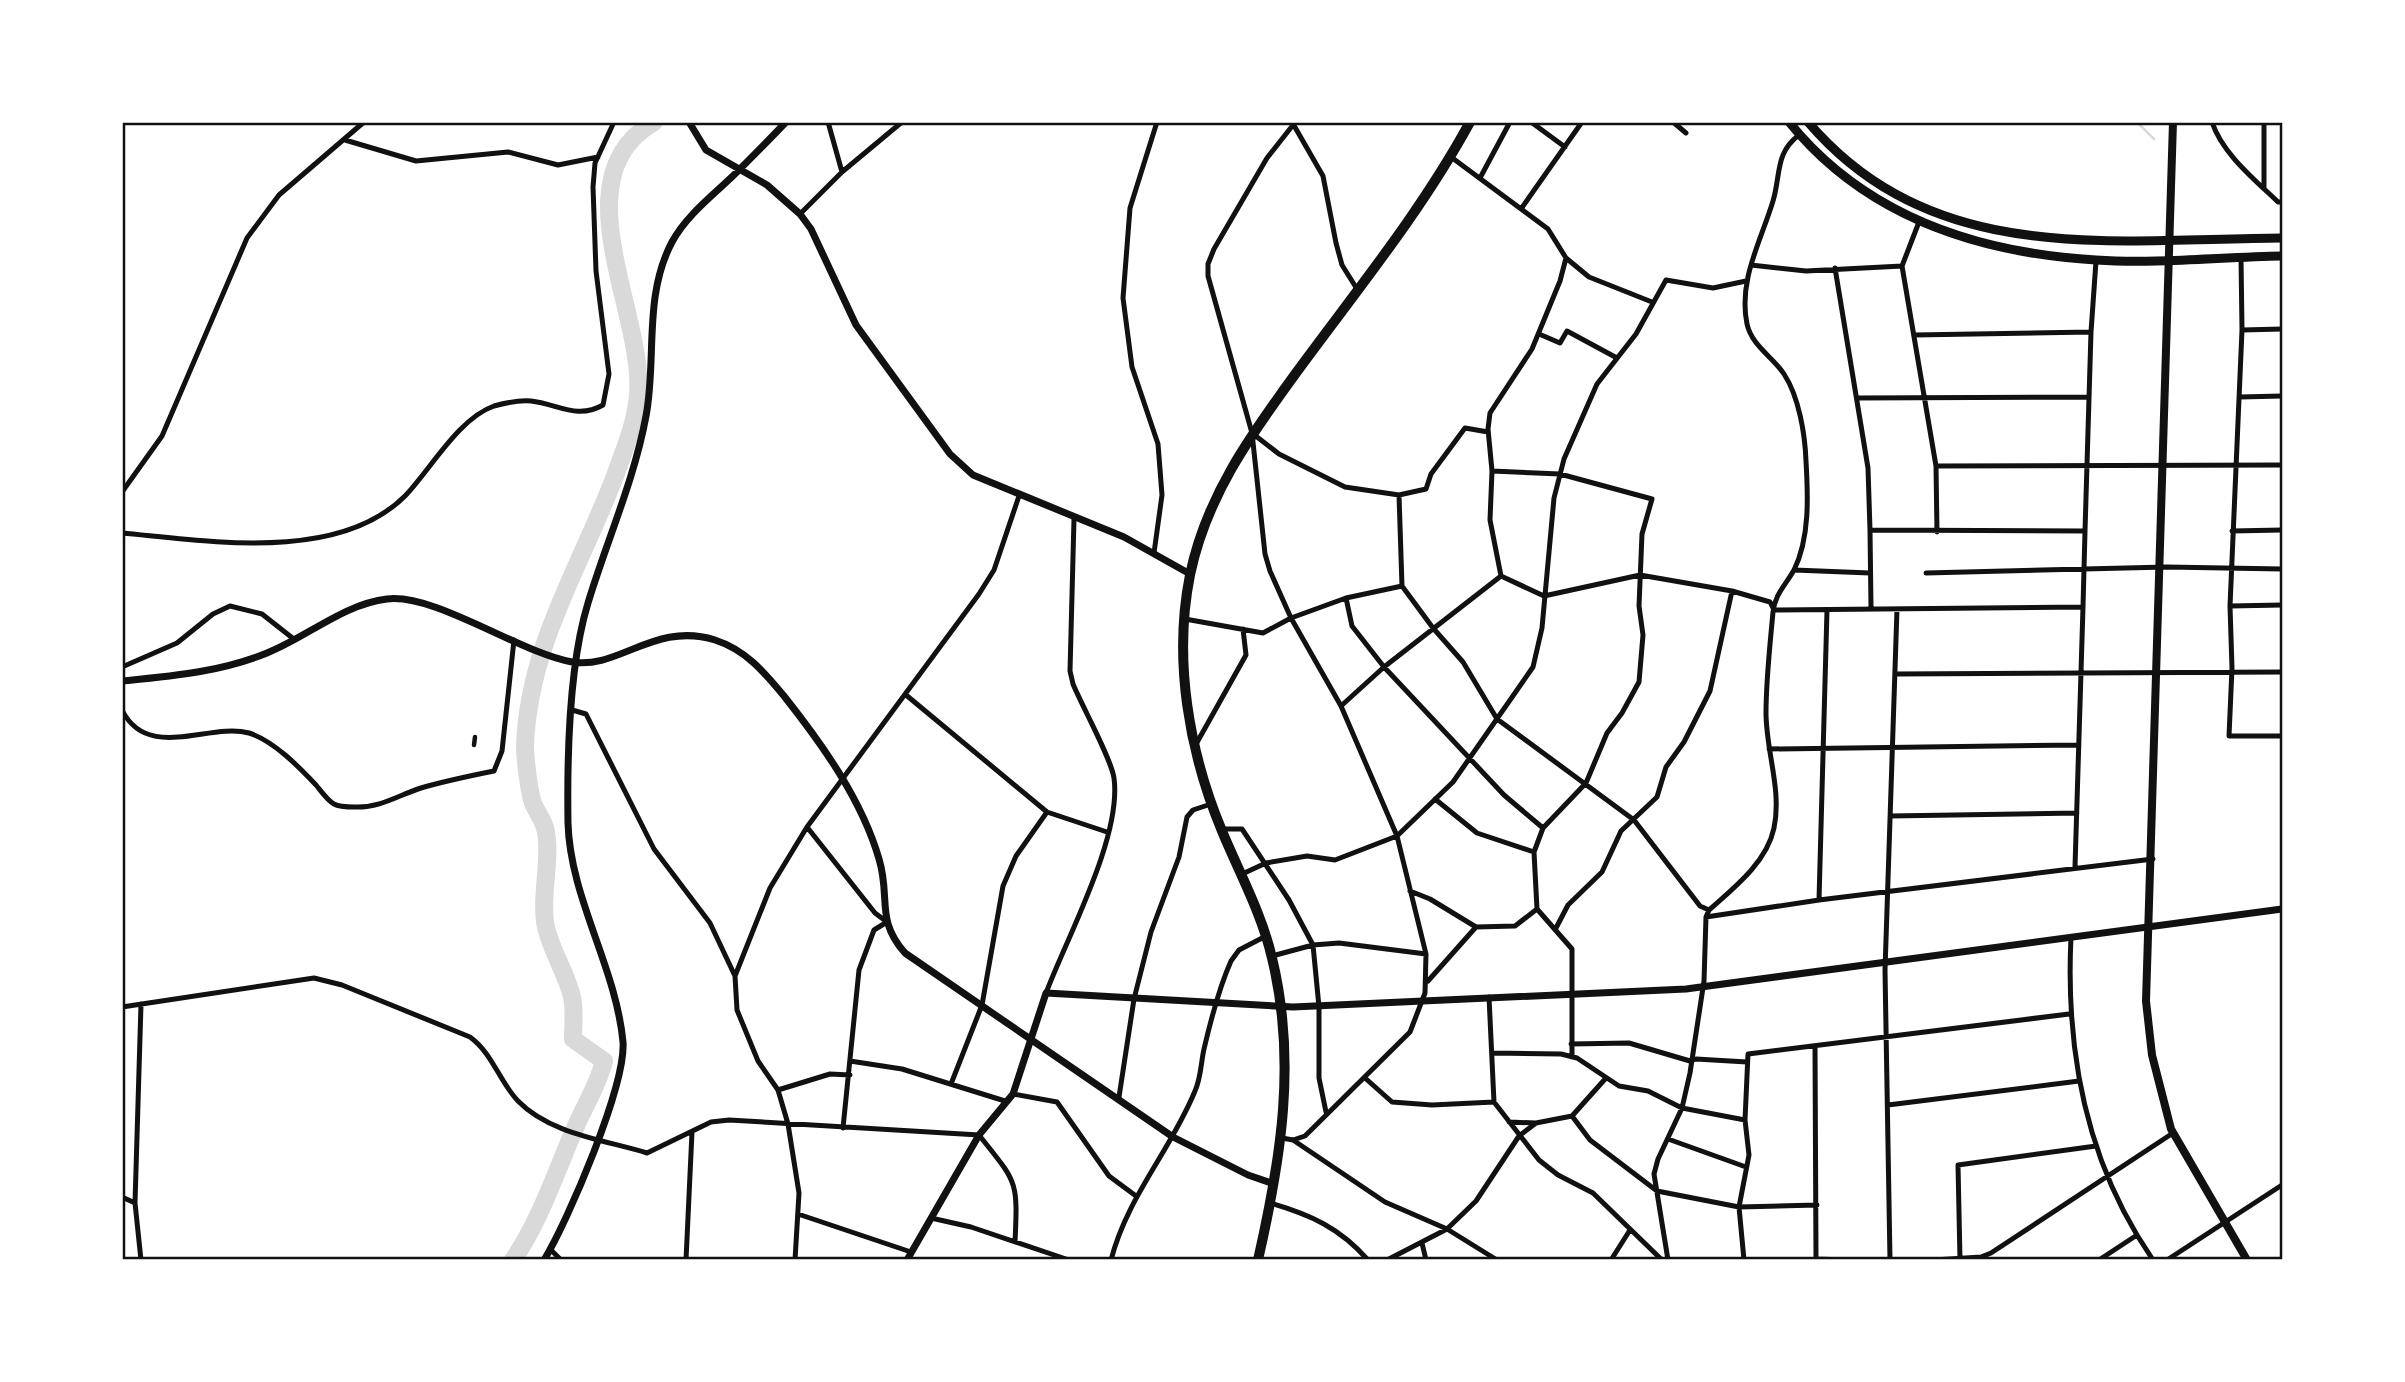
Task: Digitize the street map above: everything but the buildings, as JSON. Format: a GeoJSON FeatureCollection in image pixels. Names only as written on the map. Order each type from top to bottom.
{"type":"FeatureCollection","features":[{"type":"Feature","properties":{"kind":"highway"},"geometry":{"type":"LineString","coordinates":[[1258,1259],[1282,1138],[1286,1089],[1282,1007],[1266,936],[1211,804],[1194,747],[1184,668],[1185,619],[1190,574],[1217,494],[1252,433],[1404,229],[1451,157],[1470,122]]}},
{"type":"Feature","properties":{"kind":"main road"},"geometry":{"type":"LineString","coordinates":[[1789,122],[1799,135],[1853,185],[1884,205],[1919,222],[1991,244],[2096,261],[2283,256]]}},
{"type":"Feature","properties":{"kind":"main road"},"geometry":{"type":"LineString","coordinates":[[1808,122],[1830,148],[1861,175],[1891,194],[1924,209],[1995,232],[2044,239],[2283,238]]}},
{"type":"Feature","properties":{"kind":"main road"},"geometry":{"type":"LineString","coordinates":[[2173,122],[2152,859],[2146,926],[2146,1001],[2152,1055],[2173,1133],[2247,1259]]}},
{"type":"Feature","properties":{"kind":"street"},"geometry":{"type":"LineString","coordinates":[[122,492],[162,436],[252,230],[279,195],[364,122]]}},
{"type":"Feature","properties":{"kind":"street"},"geometry":{"type":"LineString","coordinates":[[122,533],[220,543],[255,543],[350,530],[379,517],[404,496],[464,427],[485,410],[531,401],[586,413],[603,405],[609,374],[596,271],[593,187],[598,157],[614,122]]}},
{"type":"Feature","properties":{"kind":"street"},"geometry":{"type":"LineString","coordinates":[[689,122],[696,138],[706,150],[767,185],[800,214],[811,229],[856,325],[950,454],[972,475],[1074,519],[1124,537],[1190,574]]}},
{"type":"Feature","properties":{"kind":"street"},"geometry":{"type":"LineString","coordinates":[[544,1259],[617,1086],[623,1042],[573,862],[568,825],[572,710],[587,605],[622,508],[642,440],[648,407],[654,291],[659,268],[673,238],[696,210],[786,122]]}},
{"type":"Feature","properties":{"kind":"street"},"geometry":{"type":"LineString","coordinates":[[828,122],[842,172]]}},
{"type":"Feature","properties":{"kind":"street"},"geometry":{"type":"LineString","coordinates":[[800,214],[842,172],[902,122]]}},
{"type":"Feature","properties":{"kind":"street"},"geometry":{"type":"LineString","coordinates":[[1154,553],[1162,495],[1158,444],[1132,367],[1123,298],[1130,208],[1157,122]]}},
{"type":"Feature","properties":{"kind":"street"},"geometry":{"type":"LineString","coordinates":[[1480,178],[1510,122]]}},
{"type":"Feature","properties":{"kind":"street"},"geometry":{"type":"LineString","coordinates":[[1531,122],[1565,148]]}},
{"type":"Feature","properties":{"kind":"street"},"geometry":{"type":"LineString","coordinates":[[1521,209],[1582,122]]}},
{"type":"Feature","properties":{"kind":"street"},"geometry":{"type":"LineString","coordinates":[[1673,122],[1686,133]]}},
{"type":"Feature","properties":{"kind":"street"},"geometry":{"type":"LineString","coordinates":[[2212,122],[2217,138],[2264,189],[2278,202],[2283,202]]}},
{"type":"Feature","properties":{"kind":"street"},"geometry":{"type":"LineString","coordinates":[[2264,122],[2264,189]]}},
{"type":"Feature","properties":{"kind":"street"},"geometry":{"type":"LineString","coordinates":[[1293,1140],[1305,1136],[1326,1112],[1410,1032],[1424,1000],[1428,981],[1426,954],[1397,836],[1341,706],[1291,618],[1265,554],[1252,433],[1210,288],[1208,264],[1267,158],[1293,124],[1323,176],[1342,265],[1357,289]]}},
{"type":"Feature","properties":{"kind":"street"},"geometry":{"type":"LineString","coordinates":[[1668,1259],[1654,1174],[1658,1159],[1682,1108],[1703,988],[1706,917],[1709,910],[1736,886],[1758,861],[1771,838],[1777,806],[1766,713],[1773,610],[1777,593],[1794,570],[1802,548],[1807,506],[1804,437],[1792,390],[1783,374],[1754,341],[1747,324],[1746,281],[1777,189],[1784,148],[1799,135]]}},
{"type":"Feature","properties":{"kind":"street"},"geometry":{"type":"LineString","coordinates":[[345,140],[416,161],[508,152],[558,165],[598,157]]}},
{"type":"Feature","properties":{"kind":"street"},"geometry":{"type":"LineString","coordinates":[[1451,157],[1548,229],[1566,258],[1589,277],[1652,302]]}},
{"type":"Feature","properties":{"kind":"street"},"geometry":{"type":"LineString","coordinates":[[1919,222],[1902,266],[1936,466],[1937,532]]}},
{"type":"Feature","properties":{"kind":"street"},"geometry":{"type":"LineString","coordinates":[[2241,257],[2240,397],[2230,570],[2232,673],[2229,736],[2283,736]]}},
{"type":"Feature","properties":{"kind":"street"},"geometry":{"type":"LineString","coordinates":[[1501,576],[1490,520],[1490,413],[1532,349],[1560,281],[1566,258]]}},
{"type":"Feature","properties":{"kind":"street"},"geometry":{"type":"LineString","coordinates":[[2075,867],[2091,332],[2096,261]]}},
{"type":"Feature","properties":{"kind":"street"},"geometry":{"type":"LineString","coordinates":[[1751,265],[1806,271],[1902,266]]}},
{"type":"Feature","properties":{"kind":"street"},"geometry":{"type":"LineString","coordinates":[[1835,268],[1868,468],[1871,608]]}},
{"type":"Feature","properties":{"kind":"street"},"geometry":{"type":"LineString","coordinates":[[1240,875],[1266,863],[1307,856],[1335,860],[1397,836],[1453,782],[1533,667],[1542,628],[1554,498],[1560,474],[1586,405],[1636,334],[1666,281],[1713,288],[1746,281]]}},
{"type":"Feature","properties":{"kind":"street"},"geometry":{"type":"LineString","coordinates":[[2242,330],[2283,330]]}},
{"type":"Feature","properties":{"kind":"street"},"geometry":{"type":"LineString","coordinates":[[1539,334],[1560,343],[1567,331],[1617,358]]}},
{"type":"Feature","properties":{"kind":"street"},"geometry":{"type":"LineString","coordinates":[[1914,335],[2091,332]]}},
{"type":"Feature","properties":{"kind":"street"},"geometry":{"type":"LineString","coordinates":[[2240,397],[2283,396]]}},
{"type":"Feature","properties":{"kind":"street"},"geometry":{"type":"LineString","coordinates":[[1857,398],[2089,397]]}},
{"type":"Feature","properties":{"kind":"street"},"geometry":{"type":"LineString","coordinates":[[1252,433],[1279,454],[1345,487],[1399,495],[1426,489],[1431,474],[1465,428],[1488,432]]}},
{"type":"Feature","properties":{"kind":"street"},"geometry":{"type":"LineString","coordinates":[[1936,466],[2283,465]]}},
{"type":"Feature","properties":{"kind":"street"},"geometry":{"type":"LineString","coordinates":[[1492,471],[1560,474],[1652,499],[1642,534],[1639,606],[1643,635],[1639,682],[1607,733],[1586,783],[1543,828],[1534,852],[1537,909],[1572,949],[1572,1057]]}},
{"type":"Feature","properties":{"kind":"street"},"geometry":{"type":"LineString","coordinates":[[1399,495],[1402,586],[1433,628],[1464,662],[1497,719],[1633,820],[1700,906],[1709,910]]}},
{"type":"Feature","properties":{"kind":"street"},"geometry":{"type":"LineString","coordinates":[[735,976],[770,888],[807,827],[906,695],[994,570],[1019,496]]}},
{"type":"Feature","properties":{"kind":"street"},"geometry":{"type":"LineString","coordinates":[[798,1214],[909,1256],[979,1135],[1013,1094],[1062,948],[1090,890],[1115,802],[1114,776],[1073,684],[1070,671],[1074,519]]}},
{"type":"Feature","properties":{"kind":"street"},"geometry":{"type":"LineString","coordinates":[[1870,530],[2085,531]]}},
{"type":"Feature","properties":{"kind":"street"},"geometry":{"type":"LineString","coordinates":[[2232,531],[2283,530]]}},
{"type":"Feature","properties":{"kind":"street"},"geometry":{"type":"LineString","coordinates":[[1926,573],[2160,567],[2283,569]]}},
{"type":"Feature","properties":{"kind":"street"},"geometry":{"type":"LineString","coordinates":[[1794,570],[1870,573]]}},
{"type":"Feature","properties":{"kind":"street"},"geometry":{"type":"LineString","coordinates":[[1501,576],[1544,596],[1640,575],[1770,602],[1773,610]]}},
{"type":"Feature","properties":{"kind":"street"},"geometry":{"type":"LineString","coordinates":[[1341,706],[1384,667],[1501,576]]}},
{"type":"Feature","properties":{"kind":"street"},"geometry":{"type":"LineString","coordinates":[[1185,619],[1263,633],[1291,618],[1346,598],[1402,586]]}},
{"type":"Feature","properties":{"kind":"street"},"geometry":{"type":"LineString","coordinates":[[1556,928],[1568,905],[1602,872],[1621,831],[1657,797],[1666,767],[1684,742],[1710,691],[1732,592]]}},
{"type":"Feature","properties":{"kind":"street"},"geometry":{"type":"LineString","coordinates":[[122,681],[226,668],[295,640],[359,606],[395,598],[436,609],[551,655],[578,662],[600,660],[644,643],[672,637],[703,637],[739,649],[760,668],[843,778],[879,859],[887,922],[892,938],[905,953],[1119,1097],[1173,1137],[1248,1175],[1274,1184]]}},
{"type":"Feature","properties":{"kind":"street"},"geometry":{"type":"LineString","coordinates":[[1346,598],[1352,626],[1384,667],[1504,795],[1543,828]]}},
{"type":"Feature","properties":{"kind":"street"},"geometry":{"type":"LineString","coordinates":[[2230,606],[2283,605]]}},
{"type":"Feature","properties":{"kind":"street"},"geometry":{"type":"LineString","coordinates":[[122,667],[177,643],[213,614],[230,606],[262,614],[295,640]]}},
{"type":"Feature","properties":{"kind":"street"},"geometry":{"type":"LineString","coordinates":[[1773,610],[2083,607]]}},
{"type":"Feature","properties":{"kind":"street"},"geometry":{"type":"LineString","coordinates":[[1891,1259],[1886,963],[1897,609]]}},
{"type":"Feature","properties":{"kind":"street"},"geometry":{"type":"LineString","coordinates":[[1819,900],[1827,610]]}},
{"type":"Feature","properties":{"kind":"street"},"geometry":{"type":"LineString","coordinates":[[1194,747],[1246,655],[1243,629]]}},
{"type":"Feature","properties":{"kind":"street"},"geometry":{"type":"LineString","coordinates":[[122,710],[139,729],[154,736],[186,738],[234,732],[251,734],[266,742],[304,772],[334,804],[358,807],[387,802],[418,789],[494,771],[502,751],[513,640]]}},
{"type":"Feature","properties":{"kind":"street"},"geometry":{"type":"LineString","coordinates":[[1895,674],[2283,672]]}},
{"type":"Feature","properties":{"kind":"street"},"geometry":{"type":"LineString","coordinates":[[906,695],[1047,812],[1107,832]]}},
{"type":"Feature","properties":{"kind":"street"},"geometry":{"type":"LineString","coordinates":[[572,710],[586,714],[654,849],[710,923],[735,976],[737,1010],[758,1061],[778,1090],[788,1124],[797,1170],[795,1259]]}},
{"type":"Feature","properties":{"kind":"street"},"geometry":{"type":"LineString","coordinates":[[474,745],[475,737]]}},
{"type":"Feature","properties":{"kind":"street"},"geometry":{"type":"LineString","coordinates":[[1769,749],[1824,746],[2079,746]]}},
{"type":"Feature","properties":{"kind":"street"},"geometry":{"type":"LineString","coordinates":[[1435,799],[1477,833],[1534,852]]}},
{"type":"Feature","properties":{"kind":"street"},"geometry":{"type":"LineString","coordinates":[[1119,1097],[1134,999],[1151,932],[1179,857],[1188,817],[1193,810],[1211,804]]}},
{"type":"Feature","properties":{"kind":"street"},"geometry":{"type":"LineString","coordinates":[[951,1084],[982,1005],[1003,886],[1016,856],[1047,812]]}},
{"type":"Feature","properties":{"kind":"street"},"geometry":{"type":"LineString","coordinates":[[1890,816],[2077,813]]}},
{"type":"Feature","properties":{"kind":"street"},"geometry":{"type":"LineString","coordinates":[[807,827],[875,913],[887,922]]}},
{"type":"Feature","properties":{"kind":"street"},"geometry":{"type":"LineString","coordinates":[[1221,829],[1242,829],[1266,863],[1313,945],[1319,1007],[1319,1079],[1326,1112]]}},
{"type":"Feature","properties":{"kind":"street"},"geometry":{"type":"LineString","coordinates":[[1706,917],[1888,891],[2152,859]]}},
{"type":"Feature","properties":{"kind":"street"},"geometry":{"type":"LineString","coordinates":[[1410,891],[1430,899],[1476,927],[1515,926],[1537,909]]}},
{"type":"Feature","properties":{"kind":"street"},"geometry":{"type":"LineString","coordinates":[[1046,993],[1319,1007],[1703,988],[2283,909]]}},
{"type":"Feature","properties":{"kind":"street"},"geometry":{"type":"LineString","coordinates":[[843,1128],[859,970],[874,930],[887,922]]}},
{"type":"Feature","properties":{"kind":"street"},"geometry":{"type":"LineString","coordinates":[[1428,981],[1476,927]]}},
{"type":"Feature","properties":{"kind":"street"},"geometry":{"type":"LineString","coordinates":[[1111,1259],[1118,1232],[1136,1196],[1173,1137],[1197,1088],[1225,975],[1238,950],[1266,936]]}},
{"type":"Feature","properties":{"kind":"street"},"geometry":{"type":"LineString","coordinates":[[2071,937],[2069,1014],[2079,1081],[2096,1146],[2137,1234],[2152,1259]]}},
{"type":"Feature","properties":{"kind":"street"},"geometry":{"type":"LineString","coordinates":[[1272,956],[1313,945],[1339,943],[1426,954]]}},
{"type":"Feature","properties":{"kind":"street"},"geometry":{"type":"LineString","coordinates":[[122,1007],[293,980],[325,980],[470,1037],[491,1058],[518,1101],[545,1121],[587,1137],[647,1153],[710,1122],[729,1120],[979,1135],[1013,1178],[1017,1194],[1015,1242]]}},
{"type":"Feature","properties":{"kind":"street"},"geometry":{"type":"LineString","coordinates":[[1489,998],[1494,1102],[1539,1160],[1558,1175],[1593,1193],[1662,1259]]}},
{"type":"Feature","properties":{"kind":"street"},"geometry":{"type":"LineString","coordinates":[[141,1004],[135,1203],[141,1259]]}},
{"type":"Feature","properties":{"kind":"street"},"geometry":{"type":"LineString","coordinates":[[1744,1259],[1740,1207],[1749,1155],[1745,1120],[1748,1054],[2069,1014]]}},
{"type":"Feature","properties":{"kind":"street"},"geometry":{"type":"LineString","coordinates":[[1571,1044],[1629,1043],[1689,1061],[1696,1059],[1747,1062]]}},
{"type":"Feature","properties":{"kind":"street"},"geometry":{"type":"LineString","coordinates":[[1815,1046],[1816,1259],[1845,1259]]}},
{"type":"Feature","properties":{"kind":"street"},"geometry":{"type":"LineString","coordinates":[[1493,1053],[1561,1054],[1572,1057],[1619,1086],[1648,1091],[1682,1108],[1745,1120]]}},
{"type":"Feature","properties":{"kind":"street"},"geometry":{"type":"LineString","coordinates":[[850,1061],[902,1069],[1005,1101]]}},
{"type":"Feature","properties":{"kind":"street"},"geometry":{"type":"LineString","coordinates":[[778,1090],[830,1074],[850,1075]]}},
{"type":"Feature","properties":{"kind":"street"},"geometry":{"type":"LineString","coordinates":[[1365,1077],[1392,1102],[1433,1105],[1494,1102]]}},
{"type":"Feature","properties":{"kind":"street"},"geometry":{"type":"LineString","coordinates":[[1509,1122],[1536,1123],[1572,1116],[1606,1078]]}},
{"type":"Feature","properties":{"kind":"street"},"geometry":{"type":"LineString","coordinates":[[1888,1105],[2079,1081]]}},
{"type":"Feature","properties":{"kind":"street"},"geometry":{"type":"LineString","coordinates":[[1013,1094],[1057,1102],[1109,1176],[1136,1196]]}},
{"type":"Feature","properties":{"kind":"street"},"geometry":{"type":"LineString","coordinates":[[1572,1116],[1590,1140],[1657,1191],[1740,1207],[1817,1205]]}},
{"type":"Feature","properties":{"kind":"street"},"geometry":{"type":"LineString","coordinates":[[1387,1259],[1447,1229],[1476,1201],[1519,1136],[1536,1123]]}},
{"type":"Feature","properties":{"kind":"street"},"geometry":{"type":"LineString","coordinates":[[686,1259],[692,1132]]}},
{"type":"Feature","properties":{"kind":"street"},"geometry":{"type":"LineString","coordinates":[[1934,1259],[1960,1259],[1991,1253],[2173,1133]]}},
{"type":"Feature","properties":{"kind":"street"},"geometry":{"type":"LineString","coordinates":[[1282,1138],[1293,1140],[1385,1202],[1447,1229],[1497,1259]]}},
{"type":"Feature","properties":{"kind":"street"},"geometry":{"type":"LineString","coordinates":[[1668,1139],[1746,1167]]}},
{"type":"Feature","properties":{"kind":"street"},"geometry":{"type":"LineString","coordinates":[[1960,1259],[1958,1165],[2096,1146]]}},
{"type":"Feature","properties":{"kind":"street"},"geometry":{"type":"LineString","coordinates":[[2167,1259],[2225,1225],[2283,1185]]}},
{"type":"Feature","properties":{"kind":"street"},"geometry":{"type":"LineString","coordinates":[[122,1197],[135,1203]]}},
{"type":"Feature","properties":{"kind":"street"},"geometry":{"type":"LineString","coordinates":[[1270,1203],[1325,1223],[1349,1238],[1368,1259]]}},
{"type":"Feature","properties":{"kind":"street"},"geometry":{"type":"LineString","coordinates":[[931,1218],[1069,1259]]}},
{"type":"Feature","properties":{"kind":"street"},"geometry":{"type":"LineString","coordinates":[[1611,1259],[1630,1230]]}},
{"type":"Feature","properties":{"kind":"street"},"geometry":{"type":"LineString","coordinates":[[2099,1259],[2137,1234]]}},
{"type":"Feature","properties":{"kind":"street"},"geometry":{"type":"LineString","coordinates":[[1422,1243],[1426,1259]]}},
{"type":"Feature","properties":{"kind":"street"},"geometry":{"type":"LineString","coordinates":[[550,1249],[561,1259]]}},
{"type":"Feature","properties":{"kind":"waterway"},"geometry":{"type":"LineString","coordinates":[[513,1260],[540,1211],[604,1061],[573,1039],[572,997],[545,922],[546,832],[532,798],[525,745],[529,709],[546,640],[615,476],[635,416],[638,395],[637,362],[613,248],[609,211],[612,176],[626,146],[654,122]]}},
{"type":"Feature","properties":{"kind":"waterway"},"geometry":{"type":"LineString","coordinates":[[2137,122],[2154,139]]}}]}
